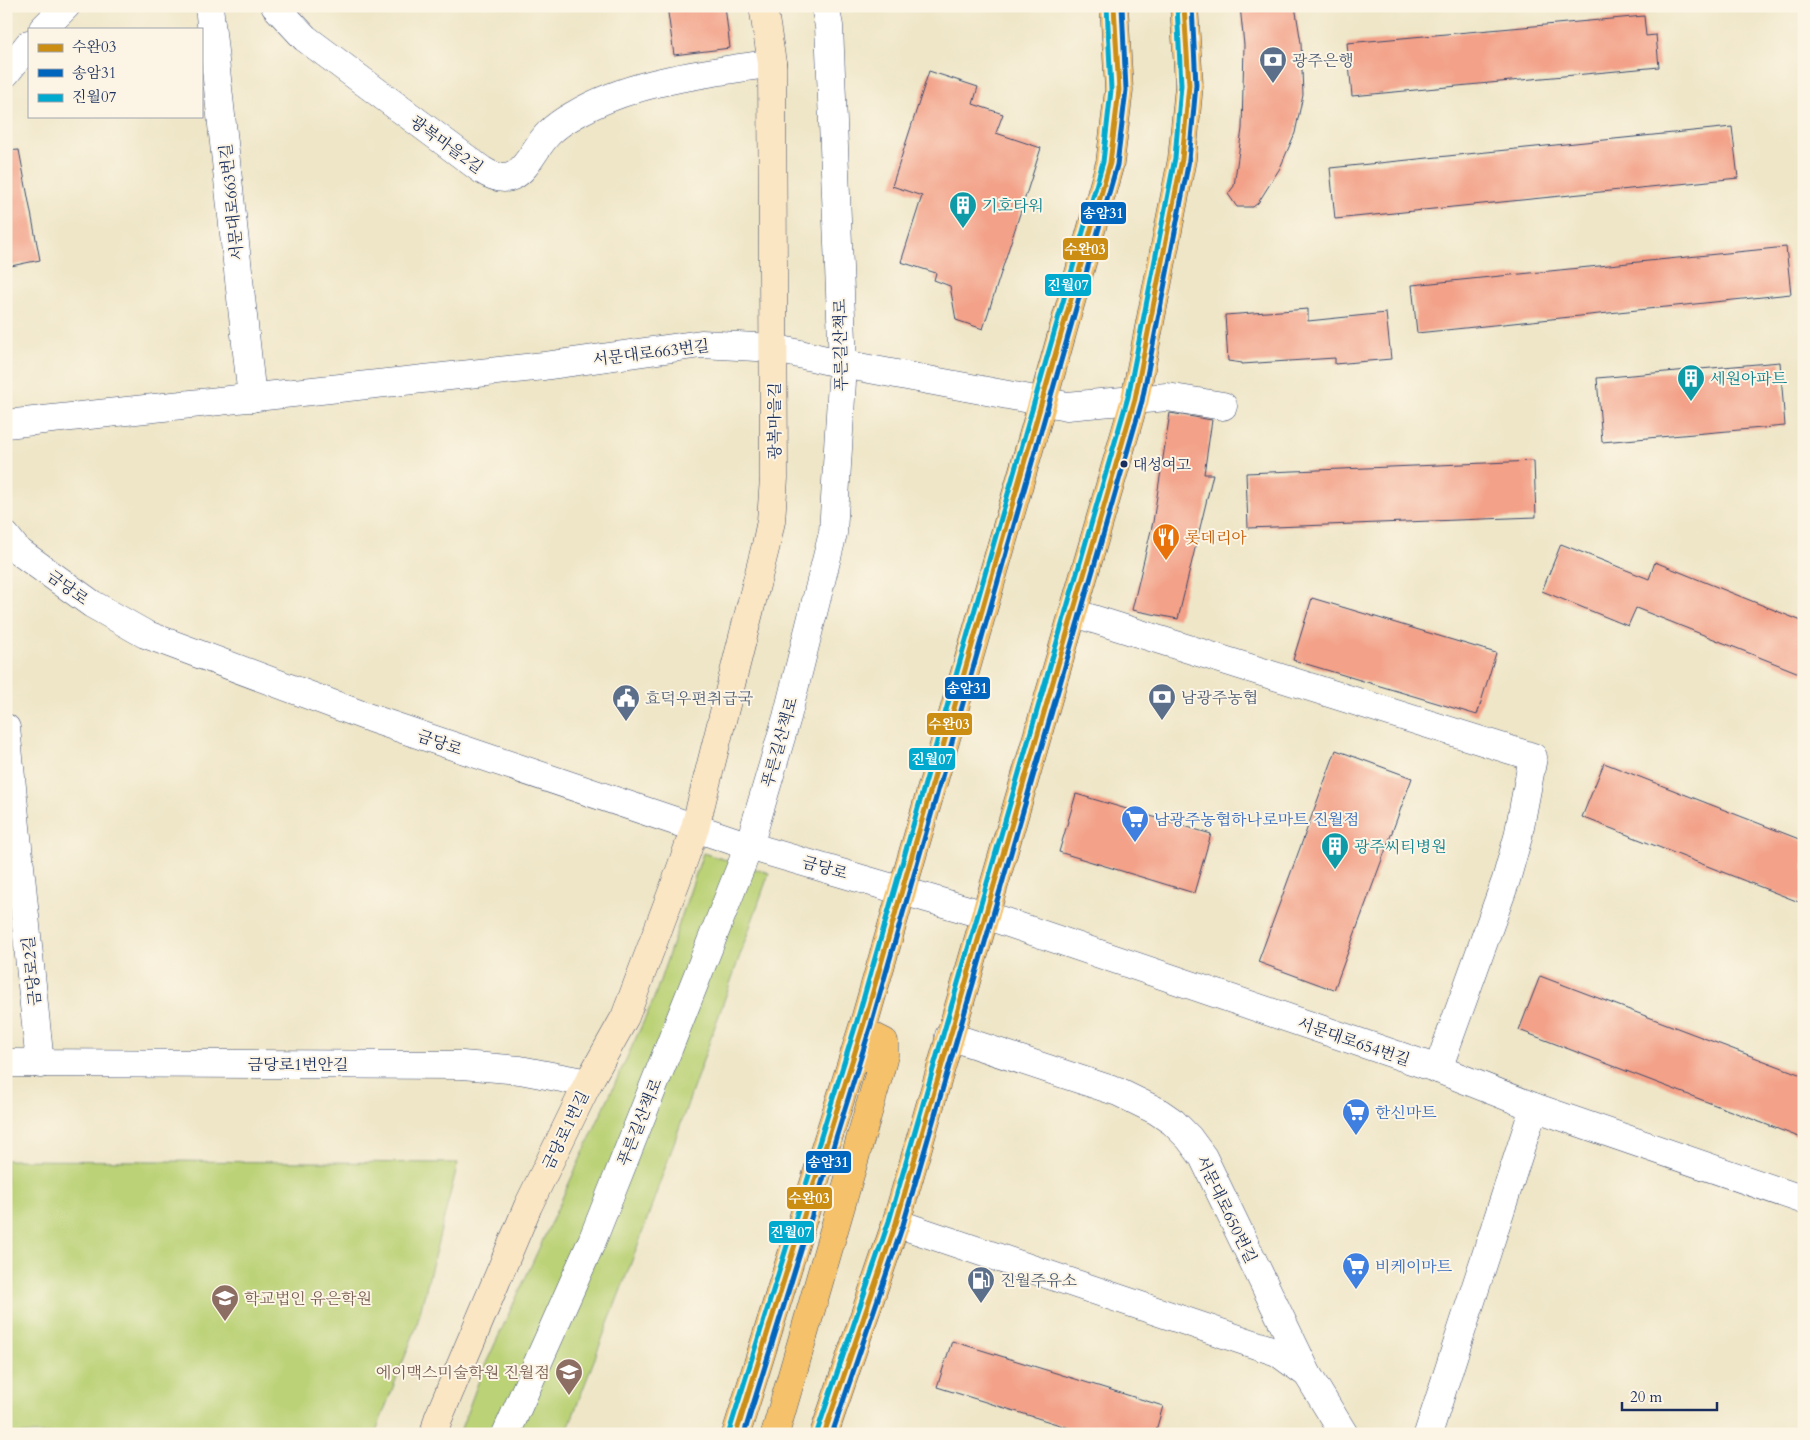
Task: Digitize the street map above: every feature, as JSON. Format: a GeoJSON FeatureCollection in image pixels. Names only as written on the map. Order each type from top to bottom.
{"type":"FeatureCollection","features":[{"type":"Feature","properties":{"kind":"main road"},"geometry":{"type":"LineString","coordinates":[[736,1434],[902,890],[1044,401],[1110,163],[1119,90],[1114,6]]}},
{"type":"Feature","properties":{"kind":"main road"},"geometry":{"type":"LineString","coordinates":[[824,1434],[896,1223],[1135,399],[1182,160],[1189,85],[1184,6]]}},
{"type":"Feature","properties":{"kind":"main road"},"geometry":{"type":"LineString","coordinates":[[774,1434],[880,1071],[884,1055],[884,1042],[872,1036],[867,1041],[842,1091]]}},
{"type":"Feature","properties":{"kind":"street"},"geometry":{"type":"LineString","coordinates":[[45,28],[66,6]]}},
{"type":"Feature","properties":{"kind":"street","name":"서문대로663번길"},"geometry":{"type":"LineString","coordinates":[[210,6],[252,398]]}},
{"type":"Feature","properties":{"kind":"street","name":"광복마을2길"},"geometry":{"type":"LineString","coordinates":[[275,6],[304,38],[482,170],[493,177],[505,179],[512,177],[524,168],[549,133],[588,106],[627,91],[663,82],[772,63]]}},
{"type":"Feature","properties":{"kind":"street","name":"광복마을길"},"geometry":{"type":"LineString","coordinates":[[695,828],[715,754],[771,521],[774,478],[772,63],[763,6]]}},
{"type":"Feature","properties":{"kind":"street","name":"푸른길산책로"},"geometry":{"type":"LineString","coordinates":[[506,1434],[592,1241],[749,846],[787,717],[833,533],[843,364],[828,26],[825,6]]}},
{"type":"Feature","properties":{"kind":"street"},"geometry":{"type":"LineString","coordinates":[[6,73],[28,45]]}},
{"type":"Feature","properties":{"kind":"street","name":"서문대로663번길"},"geometry":{"type":"LineString","coordinates":[[6,424],[544,366],[701,344],[773,348],[843,364],[1067,406],[1166,397],[1224,406]]}},
{"type":"Feature","properties":{"kind":"street","name":"금당로"},"geometry":{"type":"LineString","coordinates":[[10,550],[92,604],[145,634],[398,728],[749,846],[902,890]]}},
{"type":"Feature","properties":{"kind":"street"},"geometry":{"type":"LineString","coordinates":[[1074,613],[1533,757],[1518,837],[1506,880],[1438,1069]]}},
{"type":"Feature","properties":{"kind":"street","name":"금당로2길"},"geometry":{"type":"LineString","coordinates":[[6,728],[40,1064]]}},
{"type":"Feature","properties":{"kind":"street","name":"금당로1번길"},"geometry":{"type":"LineString","coordinates":[[434,1434],[438,1419],[528,1206],[588,1083],[625,1017],[695,828]]}},
{"type":"Feature","properties":{"kind":"street","name":"서문대로654번길"},"geometry":{"type":"LineString","coordinates":[[902,890],[985,915],[1438,1069],[1534,1107],[1804,1200]]}},
{"type":"Feature","properties":{"kind":"street","name":"서문대로650번길"},"geometry":{"type":"LineString","coordinates":[[949,1036],[1118,1092],[1158,1111],[1173,1122],[1203,1157],[1308,1374],[1344,1434]]}},
{"type":"Feature","properties":{"kind":"street","name":"금당로1번안길"},"geometry":{"type":"LineString","coordinates":[[6,1063],[462,1065],[520,1070],[588,1083]]}},
{"type":"Feature","properties":{"kind":"street"},"geometry":{"type":"LineString","coordinates":[[1428,1434],[1534,1107]]}},
{"type":"Feature","properties":{"kind":"street"},"geometry":{"type":"LineString","coordinates":[[896,1223],[1277,1352],[1308,1374]]}},
{"type":"Feature","properties":{"kind":"green space"},"geometry":{"type":"Polygon","coordinates":[[[703,853],[769,873],[639,1242],[566,1434],[459,1434],[482,1372],[653,1001],[703,853]]]}},
{"type":"Feature","properties":{"kind":"green space","name":"학교법인 유은학원"},"geometry":{"type":"Polygon","coordinates":[[[6,1160],[458,1163],[416,1328],[375,1434],[6,1434],[6,1160]]]}},
{"type":"Feature","properties":{"kind":"building"},"geometry":{"type":"Polygon","coordinates":[[[667,6],[725,6],[730,48],[674,55],[667,6]]]}},
{"type":"Feature","properties":{"kind":"building"},"geometry":{"type":"Polygon","coordinates":[[[1240,6],[1295,6],[1301,43],[1303,95],[1295,133],[1280,168],[1258,203],[1253,207],[1237,207],[1228,194],[1234,186],[1242,129],[1244,45],[1240,6]]]}},
{"type":"Feature","properties":{"kind":"building"},"geometry":{"type":"Polygon","coordinates":[[[1644,16],[1646,36],[1656,35],[1659,67],[1352,96],[1347,43],[1644,16]]]}},
{"type":"Feature","properties":{"kind":"building","name":"기호타워"},"geometry":{"type":"Polygon","coordinates":[[[929,71],[978,87],[973,104],[1003,114],[996,133],[1041,148],[983,329],[956,320],[950,286],[934,280],[936,273],[901,262],[922,196],[892,186],[929,71]]]}},
{"type":"Feature","properties":{"kind":"building"},"geometry":{"type":"Polygon","coordinates":[[[1732,127],[1738,178],[1335,219],[1330,168],[1732,127]]]}},
{"type":"Feature","properties":{"kind":"building"},"geometry":{"type":"Polygon","coordinates":[[[19,150],[40,260],[6,267],[6,151],[19,150]]]}},
{"type":"Feature","properties":{"kind":"building"},"geometry":{"type":"Polygon","coordinates":[[[1786,247],[1791,294],[1417,333],[1412,285],[1786,247]]]}},
{"type":"Feature","properties":{"kind":"building"},"geometry":{"type":"Polygon","coordinates":[[[1308,309],[1308,321],[1386,313],[1391,359],[1335,364],[1335,358],[1242,364],[1228,361],[1225,315],[1308,309]]]}},
{"type":"Feature","properties":{"kind":"building","name":"세원아파트"},"geometry":{"type":"Polygon","coordinates":[[[1780,362],[1785,426],[1602,442],[1597,378],[1780,362]]]}},
{"type":"Feature","properties":{"kind":"building"},"geometry":{"type":"Polygon","coordinates":[[[1170,413],[1212,420],[1204,474],[1213,474],[1178,619],[1132,610],[1153,522],[1170,413]]]}},
{"type":"Feature","properties":{"kind":"building"},"geometry":{"type":"Polygon","coordinates":[[[1534,461],[1536,517],[1248,528],[1246,473],[1534,461]]]}},
{"type":"Feature","properties":{"kind":"building"},"geometry":{"type":"Polygon","coordinates":[[[1561,544],[1649,579],[1655,562],[1804,622],[1804,675],[1636,608],[1628,626],[1542,591],[1561,544]]]}},
{"type":"Feature","properties":{"kind":"building"},"geometry":{"type":"Polygon","coordinates":[[[1312,598],[1496,653],[1477,715],[1293,660],[1312,598]]]}},
{"type":"Feature","properties":{"kind":"building","name":"광주씨티병원"},"geometry":{"type":"Polygon","coordinates":[[[1336,750],[1412,778],[1334,990],[1258,962],[1336,750]]]}},
{"type":"Feature","properties":{"kind":"building"},"geometry":{"type":"Polygon","coordinates":[[[1604,763],[1804,841],[1804,904],[1582,817],[1604,763]]]}},
{"type":"Feature","properties":{"kind":"building","name":"남광주농협하나로마트 진월점"},"geometry":{"type":"Polygon","coordinates":[[[1076,794],[1211,834],[1194,893],[1059,852],[1076,794]]]}},
{"type":"Feature","properties":{"kind":"building"},"geometry":{"type":"Polygon","coordinates":[[[1540,976],[1804,1076],[1804,1139],[1519,1030],[1540,976]]]}},
{"type":"Feature","properties":{"kind":"building"},"geometry":{"type":"Polygon","coordinates":[[[952,1341],[1163,1406],[1155,1434],[1089,1434],[937,1387],[952,1341]]]}},
{"type":"Feature","properties":{"kind":"transit line","name":"진월07"},"geometry":{"type":"LineString","coordinates":[[729,1432],[857,1021],[1103,162],[1111,90],[1107,6]]}},
{"type":"Feature","properties":{"kind":"transit line","name":"수완03"},"geometry":{"type":"LineString","coordinates":[[736,1434],[864,1023],[1110,163],[1119,90],[1114,6]]}},
{"type":"Feature","properties":{"kind":"transit line","name":"송암31"},"geometry":{"type":"LineString","coordinates":[[744,1434],[871,1025],[1117,165],[1126,90],[1122,6]]}},
{"type":"Feature","properties":{"kind":"transit line","name":"진월07"},"geometry":{"type":"LineString","coordinates":[[817,1432],[889,1221],[1128,397],[1175,158],[1181,85],[1177,6]]}},
{"type":"Feature","properties":{"kind":"transit line","name":"수완03"},"geometry":{"type":"LineString","coordinates":[[824,1434],[896,1223],[1135,399],[1182,159],[1189,85],[1184,6]]}},
{"type":"Feature","properties":{"kind":"transit line","name":"송암31"},"geometry":{"type":"LineString","coordinates":[[832,1434],[903,1225],[1142,401],[1189,160],[1196,85],[1192,6]]}},
{"type":"Feature","properties":{"kind":"place","name":"광주은행"},"geometry":{"type":"Point","coordinates":[1273,84]}},
{"type":"Feature","properties":{"kind":"place","name":"기호타워"},"geometry":{"type":"Point","coordinates":[963,229]}},
{"type":"Feature","properties":{"kind":"place","name":"세원아파트"},"geometry":{"type":"Point","coordinates":[1691,402]}},
{"type":"Feature","properties":{"kind":"place","name":"대성여고"},"geometry":{"type":"Point","coordinates":[1124,464]}},
{"type":"Feature","properties":{"kind":"place","name":"롯데리아"},"geometry":{"type":"Point","coordinates":[1166,561]}},
{"type":"Feature","properties":{"kind":"place","name":"남광주농협"},"geometry":{"type":"Point","coordinates":[1162,721]}},
{"type":"Feature","properties":{"kind":"place","name":"효덕우편취급국"},"geometry":{"type":"Point","coordinates":[626,722]}},
{"type":"Feature","properties":{"kind":"place","name":"남광주농협하나로마트 진월점"},"geometry":{"type":"Point","coordinates":[1135,843]}},
{"type":"Feature","properties":{"kind":"place","name":"광주씨티병원"},"geometry":{"type":"Point","coordinates":[1335,870]}},
{"type":"Feature","properties":{"kind":"place","name":"한신마트"},"geometry":{"type":"Point","coordinates":[1356,1136]}},
{"type":"Feature","properties":{"kind":"place","name":"비케이마트"},"geometry":{"type":"Point","coordinates":[1356,1290]}},
{"type":"Feature","properties":{"kind":"place","name":"진월주유소"},"geometry":{"type":"Point","coordinates":[981,1304]}},
{"type":"Feature","properties":{"kind":"place","name":"학교법인 유은학원"},"geometry":{"type":"Point","coordinates":[225,1322]}},
{"type":"Feature","properties":{"kind":"place","name":"에이맥스미술학원 진월점"},"geometry":{"type":"Point","coordinates":[569,1396]}}]}
